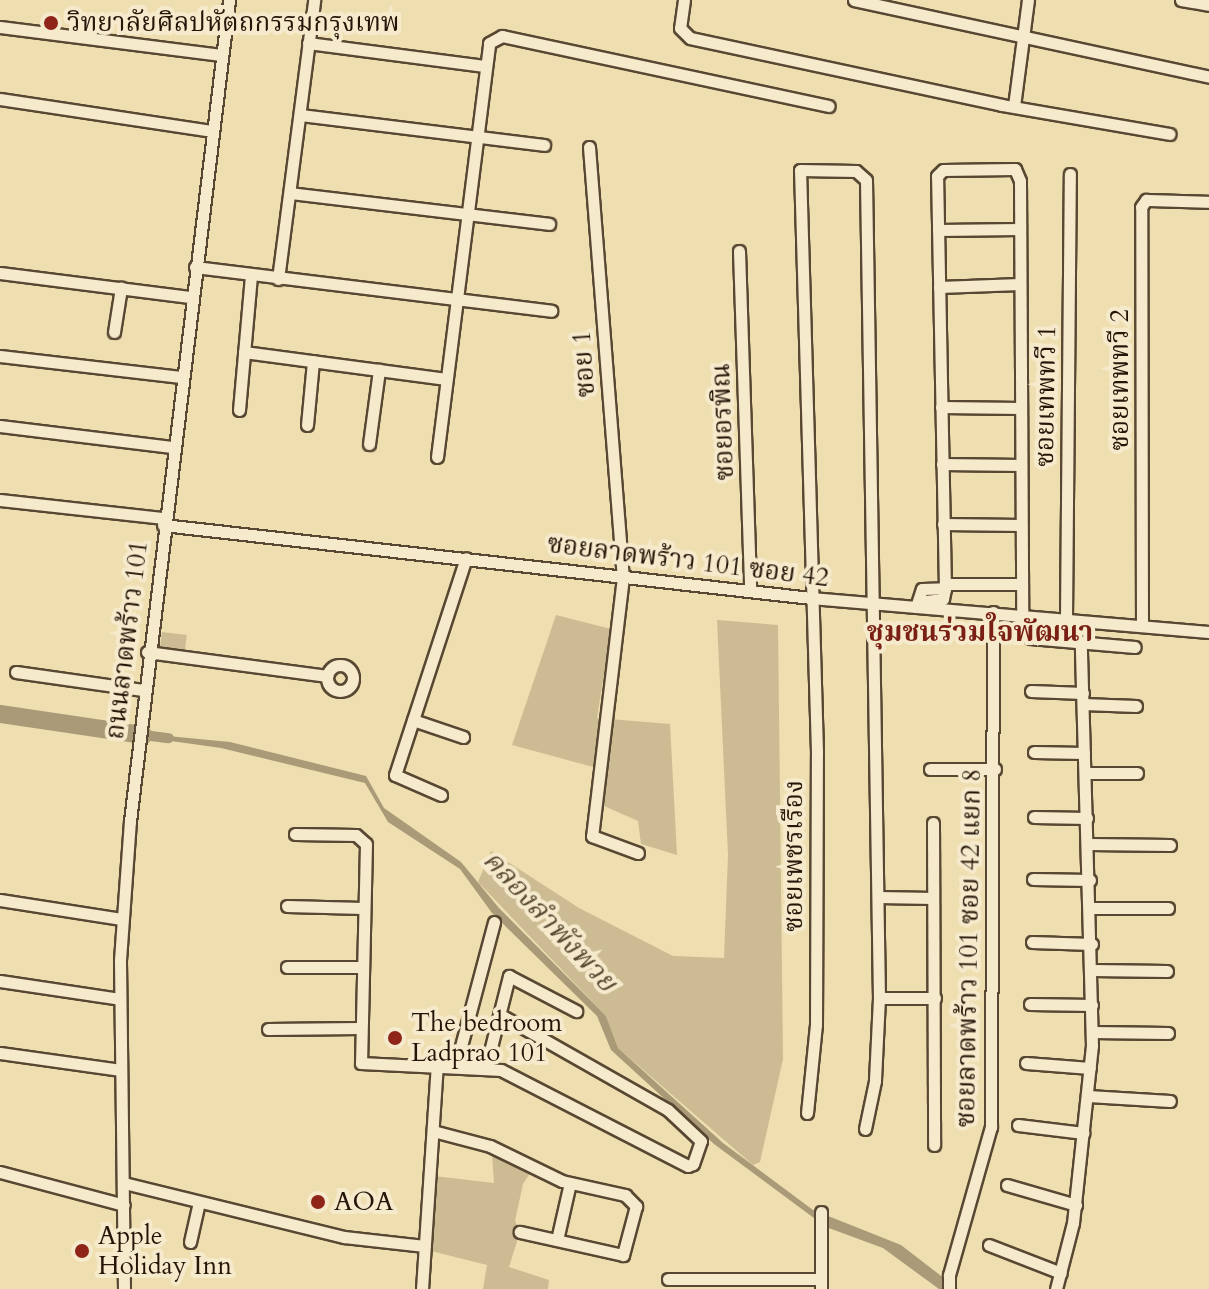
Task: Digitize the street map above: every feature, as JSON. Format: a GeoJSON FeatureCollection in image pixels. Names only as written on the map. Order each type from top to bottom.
{"type":"FeatureCollection","features":[{"type":"Feature","properties":{"kind":"street","name":"ถนนลาดพร้าว 101"},"geometry":{"type":"LineString","coordinates":[[124,1289],[120,999],[122,919],[147,652],[229,0]]}},
{"type":"Feature","properties":{"kind":"street"},"geometry":{"type":"LineString","coordinates":[[278,279],[314,0]]}},
{"type":"Feature","properties":{"kind":"street"},"geometry":{"type":"LineString","coordinates":[[684,0],[680,28],[690,38],[1014,106],[1170,134]]}},
{"type":"Feature","properties":{"kind":"street"},"geometry":{"type":"LineString","coordinates":[[854,0],[1209,77]]}},
{"type":"Feature","properties":{"kind":"street"},"geometry":{"type":"LineString","coordinates":[[1014,106],[1028,0]]}},
{"type":"Feature","properties":{"kind":"street"},"geometry":{"type":"LineString","coordinates":[[1181,0],[1209,5]]}},
{"type":"Feature","properties":{"kind":"street"},"geometry":{"type":"LineString","coordinates":[[0,27],[221,55]]}},
{"type":"Feature","properties":{"kind":"street"},"geometry":{"type":"LineString","coordinates":[[437,457],[454,300],[468,215],[489,43],[502,36],[829,106]]}},
{"type":"Feature","properties":{"kind":"street"},"geometry":{"type":"LineString","coordinates":[[308,43],[485,66]]}},
{"type":"Feature","properties":{"kind":"street"},"geometry":{"type":"LineString","coordinates":[[0,99],[211,131]]}},
{"type":"Feature","properties":{"kind":"street"},"geometry":{"type":"LineString","coordinates":[[300,115],[544,145]]}},
{"type":"Feature","properties":{"kind":"street","name":"ซอย 1"},"geometry":{"type":"LineString","coordinates":[[589,147],[623,577],[592,836],[638,853]]}},
{"type":"Feature","properties":{"kind":"street"},"geometry":{"type":"LineString","coordinates":[[921,607],[927,600],[943,599],[945,586],[939,172],[1002,169],[1020,173],[1022,614]]}},
{"type":"Feature","properties":{"kind":"street","name":"ซอยเพชรเรือง"},"geometry":{"type":"LineString","coordinates":[[807,1113],[816,1025],[811,598],[800,170],[856,171],[866,180],[874,605]]}},
{"type":"Feature","properties":{"kind":"street","name":"ซอยเทพทวี 1"},"geometry":{"type":"LineString","coordinates":[[1066,617],[1070,174]]}},
{"type":"Feature","properties":{"kind":"street"},"geometry":{"type":"LineString","coordinates":[[290,193],[549,224]]}},
{"type":"Feature","properties":{"kind":"street","name":"ซอยเทพทวี 2"},"geometry":{"type":"LineString","coordinates":[[1142,625],[1141,207],[1146,200],[1209,202]]}},
{"type":"Feature","properties":{"kind":"street"},"geometry":{"type":"LineString","coordinates":[[938,230],[1020,229]]}},
{"type":"Feature","properties":{"kind":"street","name":"ซอยอรพิณ"},"geometry":{"type":"LineString","coordinates":[[739,251],[750,591]]}},
{"type":"Feature","properties":{"kind":"street"},"geometry":{"type":"LineString","coordinates":[[195,267],[551,311]]}},
{"type":"Feature","properties":{"kind":"street"},"geometry":{"type":"LineString","coordinates":[[0,273],[191,297]]}},
{"type":"Feature","properties":{"kind":"street"},"geometry":{"type":"LineString","coordinates":[[239,410],[251,275]]}},
{"type":"Feature","properties":{"kind":"street"},"geometry":{"type":"LineString","coordinates":[[939,287],[1020,284]]}},
{"type":"Feature","properties":{"kind":"street"},"geometry":{"type":"LineString","coordinates":[[114,332],[121,288]]}},
{"type":"Feature","properties":{"kind":"street"},"geometry":{"type":"LineString","coordinates":[[244,352],[446,379]]}},
{"type":"Feature","properties":{"kind":"street"},"geometry":{"type":"LineString","coordinates":[[0,356],[181,377]]}},
{"type":"Feature","properties":{"kind":"street"},"geometry":{"type":"LineString","coordinates":[[307,425],[313,361]]}},
{"type":"Feature","properties":{"kind":"street"},"geometry":{"type":"LineString","coordinates":[[369,444],[379,370]]}},
{"type":"Feature","properties":{"kind":"street"},"geometry":{"type":"LineString","coordinates":[[941,407],[1021,408]]}},
{"type":"Feature","properties":{"kind":"street"},"geometry":{"type":"LineString","coordinates":[[0,426],[172,447]]}},
{"type":"Feature","properties":{"kind":"street"},"geometry":{"type":"LineString","coordinates":[[942,464],[1021,465]]}},
{"type":"Feature","properties":{"kind":"street","name":"ซอยลาดพร้าว 101 ซอย 42"},"geometry":{"type":"LineString","coordinates":[[0,500],[874,605],[1066,617],[1209,632]]}},
{"type":"Feature","properties":{"kind":"street"},"geometry":{"type":"LineString","coordinates":[[943,524],[1021,525]]}},
{"type":"Feature","properties":{"kind":"street"},"geometry":{"type":"LineString","coordinates":[[441,795],[395,777],[466,558]]}},
{"type":"Feature","properties":{"kind":"street"},"geometry":{"type":"LineString","coordinates":[[945,586],[1022,584]]}},
{"type":"Feature","properties":{"kind":"street"},"geometry":{"type":"LineString","coordinates":[[865,1129],[875,1081],[879,998],[874,605]]}},
{"type":"Feature","properties":{"kind":"street","name":"ซอยลาดพร้าว 101 ซอย 42 แยก 8"},"geometry":{"type":"LineString","coordinates":[[949,1285],[991,1127],[995,769],[993,612]]}},
{"type":"Feature","properties":{"kind":"street"},"geometry":{"type":"LineString","coordinates":[[1030,638],[1135,647]]}},
{"type":"Feature","properties":{"kind":"street"},"geometry":{"type":"LineString","coordinates":[[989,1245],[1058,1282],[1076,1205],[1092,1032],[1091,908],[1081,642]]}},
{"type":"Feature","properties":{"kind":"street"},"geometry":{"type":"LineString","coordinates":[[147,652],[327,676]]}},
{"type":"Feature","properties":{"kind":"street"},"geometry":{"type":"LineString","coordinates":[[16,672],[143,690]]}},
{"type":"Feature","properties":{"kind":"street"},"geometry":{"type":"LineString","coordinates":[[1031,691],[1136,706]]}},
{"type":"Feature","properties":{"kind":"street"},"geometry":{"type":"LineString","coordinates":[[413,720],[463,737]]}},
{"type":"Feature","properties":{"kind":"street"},"geometry":{"type":"LineString","coordinates":[[1034,752],[1084,753]]}},
{"type":"Feature","properties":{"kind":"street"},"geometry":{"type":"LineString","coordinates":[[930,769],[995,769]]}},
{"type":"Feature","properties":{"kind":"street"},"geometry":{"type":"LineString","coordinates":[[1085,773],[1137,773]]}},
{"type":"Feature","properties":{"kind":"street"},"geometry":{"type":"LineString","coordinates":[[1034,817],[1087,818]]}},
{"type":"Feature","properties":{"kind":"street"},"geometry":{"type":"LineString","coordinates":[[933,823],[934,1145]]}},
{"type":"Feature","properties":{"kind":"street"},"geometry":{"type":"LineString","coordinates":[[295,834],[362,838],[366,844],[359,1057],[367,1066],[456,1065],[501,1070],[688,1166],[701,1149],[701,1141],[668,1110],[499,1014]]}},
{"type":"Feature","properties":{"kind":"street"},"geometry":{"type":"LineString","coordinates":[[1089,844],[1170,845]]}},
{"type":"Feature","properties":{"kind":"street"},"geometry":{"type":"LineString","coordinates":[[1033,879],[1090,880]]}},
{"type":"Feature","properties":{"kind":"street"},"geometry":{"type":"LineString","coordinates":[[878,897],[933,898]]}},
{"type":"Feature","properties":{"kind":"street"},"geometry":{"type":"LineString","coordinates":[[0,900],[122,919]]}},
{"type":"Feature","properties":{"kind":"street"},"geometry":{"type":"LineString","coordinates":[[287,906],[363,908]]}},
{"type":"Feature","properties":{"kind":"street"},"geometry":{"type":"LineString","coordinates":[[1091,908],[1168,908]]}},
{"type":"Feature","properties":{"kind":"street"},"geometry":{"type":"LineString","coordinates":[[456,1065],[494,922]]}},
{"type":"Feature","properties":{"kind":"street"},"geometry":{"type":"LineString","coordinates":[[1032,942],[1092,944]]}},
{"type":"Feature","properties":{"kind":"street"},"geometry":{"type":"LineString","coordinates":[[287,967],[361,967]]}},
{"type":"Feature","properties":{"kind":"street"},"geometry":{"type":"LineString","coordinates":[[1092,970],[1167,971]]}},
{"type":"Feature","properties":{"kind":"street"},"geometry":{"type":"LineString","coordinates":[[486,1067],[509,976],[576,1011]]}},
{"type":"Feature","properties":{"kind":"street"},"geometry":{"type":"LineString","coordinates":[[0,981],[120,999]]}},
{"type":"Feature","properties":{"kind":"street"},"geometry":{"type":"LineString","coordinates":[[879,998],[935,998]]}},
{"type":"Feature","properties":{"kind":"street"},"geometry":{"type":"LineString","coordinates":[[1030,1004],[1092,1005]]}},
{"type":"Feature","properties":{"kind":"street"},"geometry":{"type":"LineString","coordinates":[[268,1029],[360,1028]]}},
{"type":"Feature","properties":{"kind":"street"},"geometry":{"type":"LineString","coordinates":[[1092,1032],[1168,1033]]}},
{"type":"Feature","properties":{"kind":"street"},"geometry":{"type":"LineString","coordinates":[[0,1053],[121,1070]]}},
{"type":"Feature","properties":{"kind":"street"},"geometry":{"type":"LineString","coordinates":[[1026,1063],[1090,1068]]}},
{"type":"Feature","properties":{"kind":"street"},"geometry":{"type":"LineString","coordinates":[[422,1289],[437,1066]]}},
{"type":"Feature","properties":{"kind":"street"},"geometry":{"type":"LineString","coordinates":[[1088,1096],[1170,1101]]}},
{"type":"Feature","properties":{"kind":"street"},"geometry":{"type":"LineString","coordinates":[[1018,1125],[1084,1133]]}},
{"type":"Feature","properties":{"kind":"street"},"geometry":{"type":"LineString","coordinates":[[433,1131],[490,1146],[570,1183],[625,1195],[636,1206],[623,1255],[520,1232]]}},
{"type":"Feature","properties":{"kind":"street"},"geometry":{"type":"LineString","coordinates":[[0,1172],[124,1205]]}},
{"type":"Feature","properties":{"kind":"street"},"geometry":{"type":"LineString","coordinates":[[124,1183],[344,1237],[424,1246]]}},
{"type":"Feature","properties":{"kind":"street"},"geometry":{"type":"LineString","coordinates":[[557,1240],[570,1183]]}},
{"type":"Feature","properties":{"kind":"street"},"geometry":{"type":"LineString","coordinates":[[1007,1185],[1076,1205]]}},
{"type":"Feature","properties":{"kind":"street"},"geometry":{"type":"LineString","coordinates":[[190,1242],[199,1202]]}},
{"type":"Feature","properties":{"kind":"street"},"geometry":{"type":"LineString","coordinates":[[668,1279],[821,1284],[821,1212]]}},
{"type":"Feature","properties":{"kind":"shaded area"},"geometry":{"type":"Polygon","coordinates":[[[556,615],[611,629],[597,718],[670,724],[677,855],[641,844],[638,821],[604,806],[608,771],[512,745],[556,615]]]}},
{"type":"Feature","properties":{"kind":"shaded area"},"geometry":{"type":"Polygon","coordinates":[[[717,620],[778,625],[783,1059],[760,1162],[753,1165],[618,1048],[606,1016],[478,882],[491,851],[579,908],[673,956],[724,958],[728,855],[717,620]]]}},
{"type":"Feature","properties":{"kind":"shaded area"},"geometry":{"type":"Polygon","coordinates":[[[162,632],[187,635],[185,652],[160,649],[162,632]]]}},
{"type":"Feature","properties":{"kind":"shaded area"},"geometry":{"type":"Polygon","coordinates":[[[157,735],[230,742],[366,776],[384,808],[461,862],[499,908],[606,1016],[618,1048],[723,1143],[813,1210],[901,1245],[958,1289],[939,1289],[883,1248],[826,1227],[714,1144],[611,1050],[597,1016],[492,913],[460,869],[388,822],[365,783],[221,748],[157,739],[157,735]]]}},
{"type":"Feature","properties":{"kind":"shaded area"},"geometry":{"type":"Polygon","coordinates":[[[492,1154],[532,1170],[523,1184],[515,1221],[520,1232],[509,1267],[549,1280],[548,1289],[483,1289],[487,1265],[427,1250],[434,1176],[494,1183],[492,1154]]]}},
{"type":"Feature","properties":{"kind":"waterway","name":"คลองลำพังพวย"},"geometry":{"type":"LineString","coordinates":[[0,714],[143,735]]}},
{"type":"Feature","properties":{"kind":"waterway","name":"คลองลำพังพวย"},"geometry":{"type":"LineString","coordinates":[[143,735],[169,738]]}},
{"type":"Feature","properties":{"kind":"place","name":"วิทยาลัยศิลปหัตถกรรมกรุงเทพ"},"geometry":{"type":"Point","coordinates":[51,23]}},
{"type":"Feature","properties":{"kind":"place","name":"The bedroom Ladprao 101"},"geometry":{"type":"Point","coordinates":[395,1038]}},
{"type":"Feature","properties":{"kind":"place","name":"AOA"},"geometry":{"type":"Point","coordinates":[318,1202]}},
{"type":"Feature","properties":{"kind":"place","name":"Apple Holiday Inn"},"geometry":{"type":"Point","coordinates":[82,1251]}},
{"type":"Feature","properties":{"kind":"district","name":"ชุมชนร่วมใจพัฒนา"},"geometry":{"type":"Point","coordinates":[980,632]}}]}
